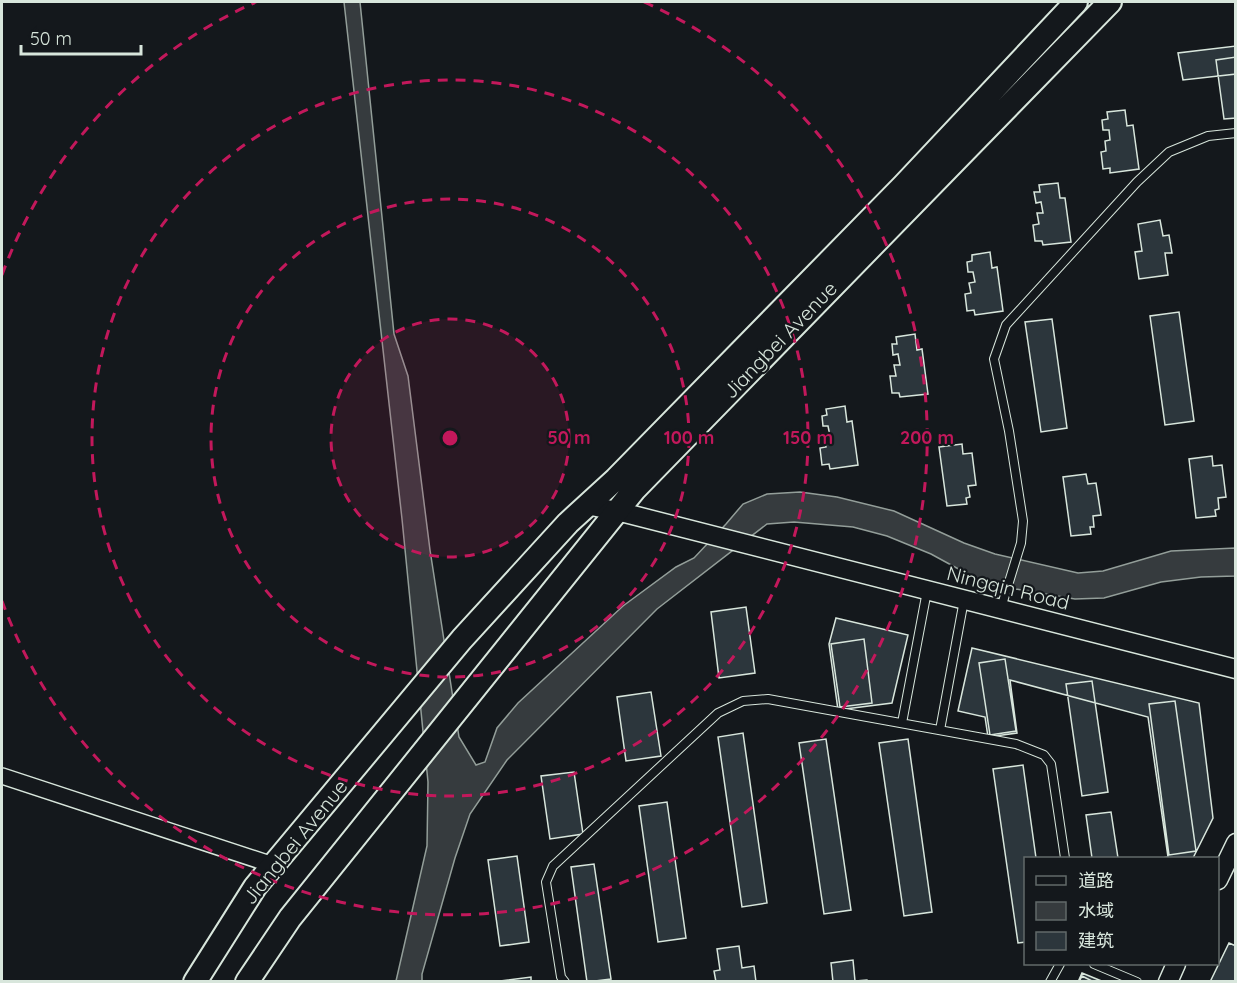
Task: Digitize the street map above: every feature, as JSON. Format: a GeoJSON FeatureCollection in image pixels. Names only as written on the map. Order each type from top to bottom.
{"type":"FeatureCollection","features":[{"type":"Feature","properties":{"kind":"main road","name":"Jiangbei Avenue"},"geometry":{"type":"LineString","coordinates":[[195,981],[255,887],[462,639],[586,505],[616,479],[903,186],[1077,2]]}},
{"type":"Feature","properties":{"kind":"main road","name":"Jiangbei Avenue"},"geometry":{"type":"LineString","coordinates":[[247,981],[290,918],[642,481],[1110,2]]}},
{"type":"Feature","properties":{"kind":"street","name":"Ningqin Road"},"geometry":{"type":"LineString","coordinates":[[586,505],[1236,669]]}},
{"type":"Feature","properties":{"kind":"street"},"geometry":{"type":"LineString","coordinates":[[2,776],[273,865]]}},
{"type":"Feature","properties":{"kind":"street"},"geometry":{"type":"LineString","coordinates":[[1219,878],[1236,843]]}},
{"type":"Feature","properties":{"kind":"street"},"geometry":{"type":"LineString","coordinates":[[1168,981],[1175,965]]}},
{"type":"Feature","properties":{"kind":"lane"},"geometry":{"type":"LineString","coordinates":[[1000,609],[1021,543],[1023,521],[1009,431],[994,359],[1006,325],[1137,183],[1169,152],[1208,136],[1236,133]]}},
{"type":"Feature","properties":{"kind":"lane"},"geometry":{"type":"LineString","coordinates":[[902,723],[927,591]]}},
{"type":"Feature","properties":{"kind":"lane"},"geometry":{"type":"LineString","coordinates":[[940,730],[964,600]]}},
{"type":"Feature","properties":{"kind":"lane"},"geometry":{"type":"LineString","coordinates":[[565,981],[561,977],[546,882],[553,866],[718,713],[743,701],[768,699],[902,723],[1016,744],[1044,755],[1051,764],[1065,857]]}},
{"type":"Feature","properties":{"kind":"lane"},"geometry":{"type":"LineString","coordinates":[[1050,981],[1059,965]]}},
{"type":"Feature","properties":{"kind":"lane"},"geometry":{"type":"LineString","coordinates":[[1099,965],[1137,981]]}},
{"type":"Feature","properties":{"kind":"water"},"geometry":{"type":"Polygon","coordinates":[[[344,2],[360,2],[394,334],[408,376],[430,550],[459,737],[476,765],[485,762],[497,728],[518,703],[623,606],[676,567],[694,558],[743,504],[767,494],[800,492],[837,497],[894,511],[964,543],[995,554],[1078,573],[1103,571],[1171,551],[1235,548],[1235,576],[1161,582],[1104,598],[1075,599],[986,584],[931,554],[887,536],[853,527],[794,522],[767,524],[657,609],[507,760],[470,814],[455,858],[422,974],[422,981],[396,981],[427,846],[428,782],[402,519],[344,2]]]}},
{"type":"Feature","properties":{"kind":"building"},"geometry":{"type":"Polygon","coordinates":[[[1236,46],[1236,74],[1183,80],[1178,53],[1236,46]]]}},
{"type":"Feature","properties":{"kind":"building"},"geometry":{"type":"Polygon","coordinates":[[[1236,57],[1236,118],[1224,119],[1216,60],[1236,57]]]}},
{"type":"Feature","properties":{"kind":"building"},"geometry":{"type":"Polygon","coordinates":[[[1125,110],[1127,126],[1133,125],[1139,169],[1110,173],[1110,168],[1103,169],[1101,152],[1106,151],[1105,141],[1110,140],[1109,130],[1103,130],[1102,120],[1108,119],[1107,112],[1125,110]]]}},
{"type":"Feature","properties":{"kind":"building"},"geometry":{"type":"Polygon","coordinates":[[[1058,183],[1060,198],[1065,198],[1071,242],[1043,245],[1042,241],[1035,241],[1033,225],[1039,224],[1037,213],[1043,213],[1041,202],[1036,203],[1034,192],[1040,192],[1039,185],[1058,183]]]}},
{"type":"Feature","properties":{"kind":"building"},"geometry":{"type":"Polygon","coordinates":[[[1160,220],[1163,236],[1169,235],[1172,253],[1165,253],[1168,275],[1139,279],[1135,252],[1142,251],[1138,224],[1160,220]]]}},
{"type":"Feature","properties":{"kind":"building"},"geometry":{"type":"Polygon","coordinates":[[[990,252],[992,268],[997,267],[1003,311],[975,315],[974,310],[967,311],[965,294],[971,293],[969,283],[975,282],[973,272],[968,272],[967,262],[972,261],[972,255],[990,252]]]}},
{"type":"Feature","properties":{"kind":"building"},"geometry":{"type":"Polygon","coordinates":[[[1179,312],[1194,421],[1165,425],[1150,316],[1179,312]]]}},
{"type":"Feature","properties":{"kind":"building"},"geometry":{"type":"Polygon","coordinates":[[[1052,319],[1067,428],[1041,432],[1025,322],[1052,319]]]}},
{"type":"Feature","properties":{"kind":"building"},"geometry":{"type":"Polygon","coordinates":[[[915,334],[917,350],[922,349],[928,394],[900,397],[899,393],[892,393],[890,376],[896,376],[894,365],[900,365],[898,354],[893,355],[892,344],[897,344],[896,337],[915,334]]]}},
{"type":"Feature","properties":{"kind":"building"},"geometry":{"type":"Polygon","coordinates":[[[845,406],[847,422],[852,421],[858,465],[830,469],[829,464],[822,465],[820,448],[826,447],[824,437],[830,436],[828,426],[823,426],[822,416],[827,415],[826,409],[845,406]]]}},
{"type":"Feature","properties":{"kind":"building"},"geometry":{"type":"Polygon","coordinates":[[[962,444],[963,454],[972,453],[976,485],[968,486],[970,497],[966,498],[967,504],[947,506],[939,447],[962,444]]]}},
{"type":"Feature","properties":{"kind":"building"},"geometry":{"type":"Polygon","coordinates":[[[1212,456],[1213,466],[1222,465],[1226,497],[1218,498],[1219,509],[1215,510],[1216,516],[1196,518],[1189,459],[1212,456]]]}},
{"type":"Feature","properties":{"kind":"building"},"geometry":{"type":"Polygon","coordinates":[[[1086,474],[1088,484],[1096,483],[1101,515],[1093,516],[1094,527],[1090,527],[1091,534],[1071,536],[1063,477],[1086,474]]]}},
{"type":"Feature","properties":{"kind":"building"},"geometry":{"type":"Polygon","coordinates":[[[746,607],[755,673],[719,678],[711,612],[746,607]]]}},
{"type":"Feature","properties":{"kind":"building"},"geometry":{"type":"Polygon","coordinates":[[[836,618],[908,635],[892,703],[838,710],[829,644],[836,618]]]}},
{"type":"Feature","properties":{"kind":"building"},"geometry":{"type":"Polygon","coordinates":[[[864,639],[872,703],[840,707],[831,644],[864,639]]]}},
{"type":"Feature","properties":{"kind":"building"},"geometry":{"type":"Polygon","coordinates":[[[972,648],[1199,703],[1213,818],[1194,857],[1168,857],[1148,717],[1010,680],[1017,733],[988,737],[985,717],[958,711],[972,648]]]}},
{"type":"Feature","properties":{"kind":"building"},"geometry":{"type":"Polygon","coordinates":[[[1005,659],[1016,731],[990,735],[979,663],[1005,659]]]}},
{"type":"Feature","properties":{"kind":"building"},"geometry":{"type":"Polygon","coordinates":[[[1092,681],[1108,792],[1082,796],[1066,684],[1092,681]]]}},
{"type":"Feature","properties":{"kind":"building"},"geometry":{"type":"Polygon","coordinates":[[[651,692],[661,756],[626,761],[617,697],[651,692]]]}},
{"type":"Feature","properties":{"kind":"building"},"geometry":{"type":"Polygon","coordinates":[[[1175,701],[1196,851],[1169,855],[1149,704],[1175,701]]]}},
{"type":"Feature","properties":{"kind":"building"},"geometry":{"type":"Polygon","coordinates":[[[743,733],[767,903],[742,907],[718,737],[743,733]]]}},
{"type":"Feature","properties":{"kind":"building"},"geometry":{"type":"Polygon","coordinates":[[[826,739],[851,910],[824,914],[799,743],[826,739]]]}},
{"type":"Feature","properties":{"kind":"building"},"geometry":{"type":"Polygon","coordinates":[[[908,739],[932,912],[904,916],[879,743],[908,739]]]}},
{"type":"Feature","properties":{"kind":"building"},"geometry":{"type":"Polygon","coordinates":[[[1023,765],[1036,857],[1024,857],[1024,942],[1018,943],[993,769],[1023,765]]]}},
{"type":"Feature","properties":{"kind":"building"},"geometry":{"type":"Polygon","coordinates":[[[574,772],[583,834],[550,839],[541,776],[574,772]]]}},
{"type":"Feature","properties":{"kind":"building"},"geometry":{"type":"Polygon","coordinates":[[[667,802],[686,938],[658,942],[639,806],[667,802]]]}},
{"type":"Feature","properties":{"kind":"building"},"geometry":{"type":"Polygon","coordinates":[[[1111,812],[1118,857],[1092,857],[1086,815],[1111,812]]]}},
{"type":"Feature","properties":{"kind":"building"},"geometry":{"type":"Polygon","coordinates":[[[517,856],[529,942],[500,946],[488,860],[517,856]]]}},
{"type":"Feature","properties":{"kind":"building"},"geometry":{"type":"Polygon","coordinates":[[[594,864],[611,979],[587,982],[571,867],[594,864]]]}},
{"type":"Feature","properties":{"kind":"building"},"geometry":{"type":"Polygon","coordinates":[[[1229,943],[1236,946],[1236,982],[1210,982],[1229,943]]]}},
{"type":"Feature","properties":{"kind":"building"},"geometry":{"type":"Polygon","coordinates":[[[739,946],[742,968],[754,966],[756,982],[716,982],[714,971],[720,970],[717,949],[739,946]]]}},
{"type":"Feature","properties":{"kind":"building"},"geometry":{"type":"Polygon","coordinates":[[[853,960],[855,981],[867,980],[868,982],[833,982],[831,963],[853,960]]]}},
{"type":"Feature","properties":{"kind":"building"},"geometry":{"type":"Polygon","coordinates":[[[1082,973],[1104,982],[1078,982],[1082,973]]]}},
{"type":"Feature","properties":{"kind":"building"},"geometry":{"type":"Polygon","coordinates":[[[1082,976],[1094,982],[1079,982],[1082,976]]]}},
{"type":"Feature","properties":{"kind":"building"},"geometry":{"type":"Polygon","coordinates":[[[531,977],[531,982],[500,981],[531,977]]]}}]}
